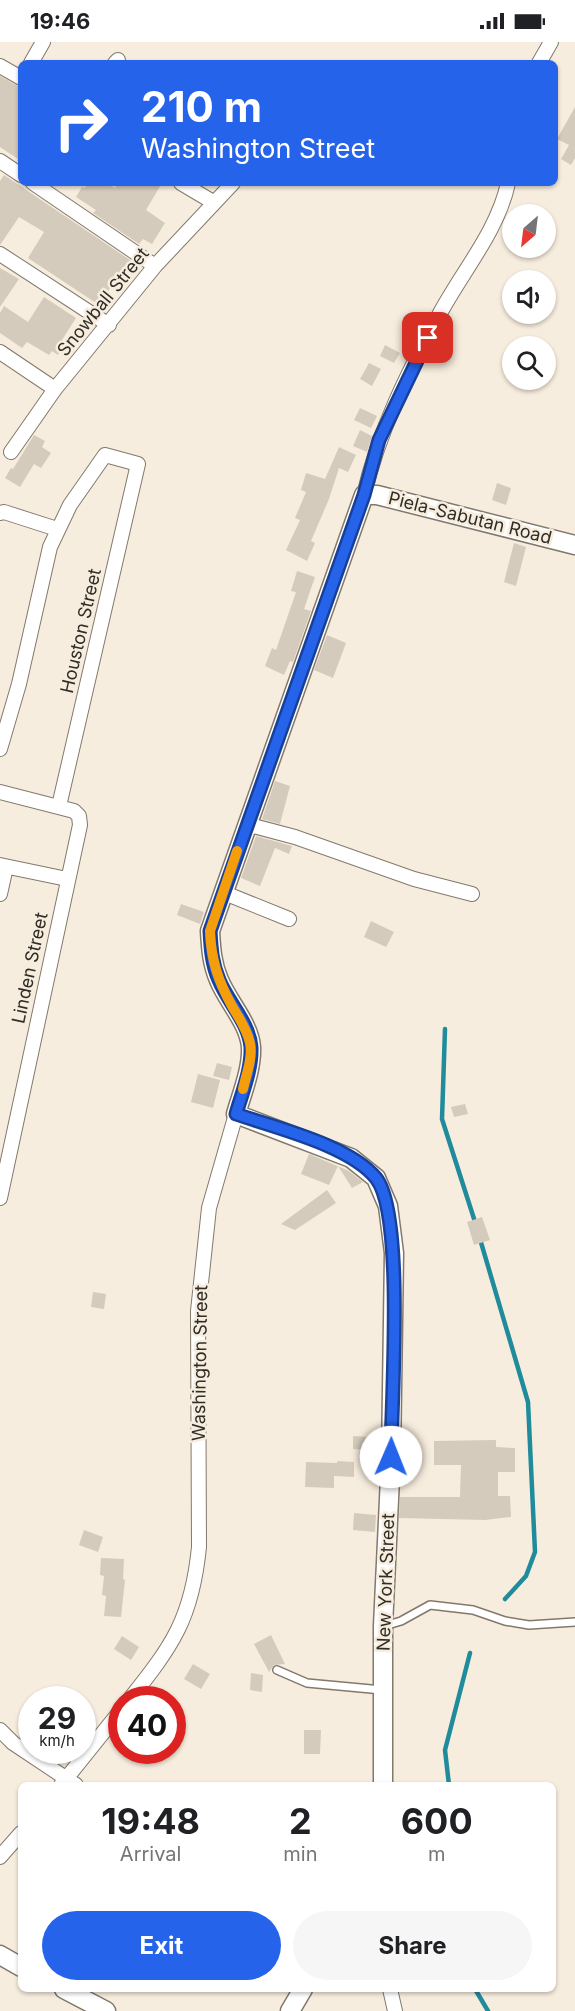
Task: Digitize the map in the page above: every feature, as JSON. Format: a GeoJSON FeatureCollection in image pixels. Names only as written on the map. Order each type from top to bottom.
{"type":"FeatureCollection","features":[{"type":"Feature","properties":{"kind":"street"},"geometry":{"type":"LineString","coordinates":[[33,60],[44,42]]}},
{"type":"Feature","properties":{"kind":"street"},"geometry":{"type":"LineString","coordinates":[[540,60],[551,42]]}},
{"type":"Feature","properties":{"kind":"street"},"geometry":{"type":"LineString","coordinates":[[0,66],[18,76]]}},
{"type":"Feature","properties":{"kind":"street"},"geometry":{"type":"LineString","coordinates":[[0,161],[18,173]]}},
{"type":"Feature","properties":{"kind":"street"},"geometry":{"type":"LineString","coordinates":[[37,186],[155,266]]}},
{"type":"Feature","properties":{"kind":"street"},"geometry":{"type":"LineString","coordinates":[[186,186],[213,202]]}},
{"type":"Feature","properties":{"kind":"street","name":"Snowball Street"},"geometry":{"type":"LineString","coordinates":[[11,452],[55,389],[155,266],[230,186]]}},
{"type":"Feature","properties":{"kind":"street","name":"Washington Street"},"geometry":{"type":"LineString","coordinates":[[140,1686],[167,1652],[185,1619],[195,1585],[199,1547],[198,1311],[209,1208],[250,1062],[251,1045],[246,1029],[219,981],[211,958],[210,931],[364,495],[379,440],[437,317],[504,205],[507,186]]}},
{"type":"Feature","properties":{"kind":"street"},"geometry":{"type":"LineString","coordinates":[[0,254],[109,325]]}},
{"type":"Feature","properties":{"kind":"street"},"geometry":{"type":"LineString","coordinates":[[0,352],[55,389]]}},
{"type":"Feature","properties":{"kind":"street","name":"Houston Street"},"geometry":{"type":"LineString","coordinates":[[57,529],[70,505],[105,455],[138,464],[59,806]]}},
{"type":"Feature","properties":{"kind":"street","name":"Piela-Sabutan Road"},"geometry":{"type":"LineString","coordinates":[[364,495],[377,495],[575,545]]}},
{"type":"Feature","properties":{"kind":"street"},"geometry":{"type":"LineString","coordinates":[[0,513],[4,512],[57,529],[41,578],[19,684],[0,749]]}},
{"type":"Feature","properties":{"kind":"street"},"geometry":{"type":"LineString","coordinates":[[0,792],[59,806]]}},
{"type":"Feature","properties":{"kind":"street","name":"Linden Street"},"geometry":{"type":"LineString","coordinates":[[0,1198],[80,825],[79,816],[59,806]]}},
{"type":"Feature","properties":{"kind":"street"},"geometry":{"type":"LineString","coordinates":[[246,824],[295,837],[414,879],[472,894]]}},
{"type":"Feature","properties":{"kind":"street"},"geometry":{"type":"LineString","coordinates":[[0,894],[3,866],[67,879]]}},
{"type":"Feature","properties":{"kind":"street"},"geometry":{"type":"LineString","coordinates":[[222,892],[289,919]]}},
{"type":"Feature","properties":{"kind":"street","name":"New York Street"},"geometry":{"type":"LineString","coordinates":[[236,1114],[351,1158],[376,1178],[388,1206],[394,1264],[391,1457],[383,1626],[383,1782]]}},
{"type":"Feature","properties":{"kind":"street"},"geometry":{"type":"LineString","coordinates":[[68,1782],[108,1728]]}},
{"type":"Feature","properties":{"kind":"street"},"geometry":{"type":"LineString","coordinates":[[0,1730],[13,1743],[66,1782]]}},
{"type":"Feature","properties":{"kind":"street"},"geometry":{"type":"LineString","coordinates":[[0,1857],[18,1836]]}},
{"type":"Feature","properties":{"kind":"street"},"geometry":{"type":"LineString","coordinates":[[0,1955],[18,1964]]}},
{"type":"Feature","properties":{"kind":"street"},"geometry":{"type":"LineString","coordinates":[[70,1992],[106,2011]]}},
{"type":"Feature","properties":{"kind":"street"},"geometry":{"type":"LineString","coordinates":[[290,2011],[301,1992]]}},
{"type":"Feature","properties":{"kind":"street"},"geometry":{"type":"LineString","coordinates":[[391,1992],[395,2011]]}},
{"type":"Feature","properties":{"kind":"lane"},"geometry":{"type":"LineString","coordinates":[[383,1626],[401,1621],[430,1605],[473,1610],[505,1621],[529,1625],[575,1622]]}},
{"type":"Feature","properties":{"kind":"lane"},"geometry":{"type":"LineString","coordinates":[[278,1670],[308,1683],[382,1690]]}},
{"type":"Feature","properties":{"kind":"building"},"geometry":{"type":"Polygon","coordinates":[[[0,76],[18,86],[18,159],[0,147],[0,76]]]}},
{"type":"Feature","properties":{"kind":"building"},"geometry":{"type":"Polygon","coordinates":[[[575,107],[575,158],[571,165],[561,159],[569,145],[558,140],[575,107]]]}},
{"type":"Feature","properties":{"kind":"building"},"geometry":{"type":"Polygon","coordinates":[[[4,175],[133,262],[118,280],[116,279],[99,305],[28,258],[44,232],[19,217],[0,245],[0,181],[4,175]]]}},
{"type":"Feature","properties":{"kind":"building"},"geometry":{"type":"Polygon","coordinates":[[[86,186],[115,188],[116,186],[160,186],[146,210],[165,223],[152,244],[143,239],[139,244],[93,213],[96,210],[76,197],[82,187],[86,186]]]}},
{"type":"Feature","properties":{"kind":"building"},"geometry":{"type":"Polygon","coordinates":[[[0,268],[19,279],[0,307],[0,268]]]}},
{"type":"Feature","properties":{"kind":"building"},"geometry":{"type":"Polygon","coordinates":[[[44,297],[76,318],[60,343],[63,345],[58,355],[52,351],[49,355],[27,342],[22,348],[0,333],[0,313],[4,306],[28,322],[44,297]]]}},
{"type":"Feature","properties":{"kind":"building"},"geometry":{"type":"Polygon","coordinates":[[[385,345],[400,353],[394,363],[380,356],[385,345]]]}},
{"type":"Feature","properties":{"kind":"building"},"geometry":{"type":"Polygon","coordinates":[[[369,363],[381,369],[372,386],[360,379],[369,363]]]}},
{"type":"Feature","properties":{"kind":"building"},"geometry":{"type":"Polygon","coordinates":[[[360,408],[377,416],[371,428],[354,420],[360,408]]]}},
{"type":"Feature","properties":{"kind":"building"},"geometry":{"type":"Polygon","coordinates":[[[360,430],[372,436],[367,452],[353,446],[360,430]]]}},
{"type":"Feature","properties":{"kind":"building"},"geometry":{"type":"Polygon","coordinates":[[[34,435],[45,441],[42,447],[51,453],[41,468],[34,464],[20,487],[5,478],[34,435]]]}},
{"type":"Feature","properties":{"kind":"building"},"geometry":{"type":"Polygon","coordinates":[[[339,447],[356,455],[348,472],[339,468],[311,541],[315,543],[307,561],[286,550],[300,520],[295,518],[306,492],[301,490],[306,473],[325,479],[339,447]]]}},
{"type":"Feature","properties":{"kind":"building"},"geometry":{"type":"Polygon","coordinates":[[[497,483],[511,488],[506,505],[492,500],[497,483]]]}},
{"type":"Feature","properties":{"kind":"building"},"geometry":{"type":"Polygon","coordinates":[[[514,543],[526,547],[516,586],[504,582],[514,543]]]}},
{"type":"Feature","properties":{"kind":"building"},"geometry":{"type":"Polygon","coordinates":[[[297,571],[315,577],[304,609],[311,611],[293,662],[290,661],[284,675],[265,666],[272,648],[276,650],[296,592],[291,591],[297,571]]]}},
{"type":"Feature","properties":{"kind":"building"},"geometry":{"type":"Polygon","coordinates":[[[327,635],[346,643],[333,678],[314,670],[327,635]]]}},
{"type":"Feature","properties":{"kind":"building"},"geometry":{"type":"Polygon","coordinates":[[[275,781],[290,786],[280,824],[262,819],[275,781]]]}},
{"type":"Feature","properties":{"kind":"building"},"geometry":{"type":"Polygon","coordinates":[[[256,836],[292,846],[289,854],[275,848],[260,886],[241,878],[256,836]]]}},
{"type":"Feature","properties":{"kind":"building"},"geometry":{"type":"Polygon","coordinates":[[[181,904],[204,912],[200,924],[177,915],[181,904]]]}},
{"type":"Feature","properties":{"kind":"building"},"geometry":{"type":"Polygon","coordinates":[[[371,921],[394,932],[386,947],[364,937],[371,921]]]}},
{"type":"Feature","properties":{"kind":"building"},"geometry":{"type":"Polygon","coordinates":[[[217,1063],[232,1067],[229,1080],[213,1076],[217,1063]]]}},
{"type":"Feature","properties":{"kind":"building"},"geometry":{"type":"Polygon","coordinates":[[[198,1074],[220,1080],[213,1108],[191,1102],[198,1074]]]}},
{"type":"Feature","properties":{"kind":"building"},"geometry":{"type":"Polygon","coordinates":[[[465,1104],[468,1114],[454,1117],[451,1107],[465,1104]]]}},
{"type":"Feature","properties":{"kind":"building"},"geometry":{"type":"Polygon","coordinates":[[[309,1154],[338,1166],[329,1185],[301,1174],[309,1154]]]}},
{"type":"Feature","properties":{"kind":"building"},"geometry":{"type":"Polygon","coordinates":[[[338,1166],[349,1171],[363,1182],[352,1188],[338,1166]]]}},
{"type":"Feature","properties":{"kind":"building"},"geometry":{"type":"Polygon","coordinates":[[[327,1190],[336,1203],[295,1230],[281,1224],[327,1190]]]}},
{"type":"Feature","properties":{"kind":"building"},"geometry":{"type":"Polygon","coordinates":[[[482,1217],[490,1240],[474,1245],[467,1222],[482,1217]]]}},
{"type":"Feature","properties":{"kind":"building"},"geometry":{"type":"Polygon","coordinates":[[[93,1292],[106,1294],[104,1309],[91,1307],[93,1292]]]}},
{"type":"Feature","properties":{"kind":"building"},"geometry":{"type":"Polygon","coordinates":[[[353,1436],[368,1437],[367,1450],[353,1449],[353,1436]]]}},
{"type":"Feature","properties":{"kind":"building"},"geometry":{"type":"Polygon","coordinates":[[[496,1440],[496,1447],[515,1448],[515,1472],[498,1472],[498,1496],[510,1496],[511,1517],[485,1520],[399,1518],[400,1497],[460,1497],[461,1465],[434,1465],[434,1441],[496,1440]]]}},
{"type":"Feature","properties":{"kind":"building"},"geometry":{"type":"Polygon","coordinates":[[[337,1461],[354,1462],[354,1477],[334,1476],[334,1488],[305,1487],[306,1462],[337,1463],[337,1461]]]}},
{"type":"Feature","properties":{"kind":"building"},"geometry":{"type":"Polygon","coordinates":[[[354,1513],[376,1515],[375,1532],[353,1530],[354,1513]]]}},
{"type":"Feature","properties":{"kind":"building"},"geometry":{"type":"Polygon","coordinates":[[[84,1530],[103,1537],[98,1552],[79,1545],[84,1530]]]}},
{"type":"Feature","properties":{"kind":"building"},"geometry":{"type":"Polygon","coordinates":[[[101,1558],[124,1559],[123,1579],[125,1580],[121,1617],[104,1616],[106,1596],[102,1595],[104,1576],[100,1575],[101,1558]]]}},
{"type":"Feature","properties":{"kind":"building"},"geometry":{"type":"Polygon","coordinates":[[[271,1635],[285,1664],[274,1665],[269,1672],[254,1644],[271,1635]]]}},
{"type":"Feature","properties":{"kind":"building"},"geometry":{"type":"Polygon","coordinates":[[[122,1636],[139,1647],[131,1660],[114,1649],[122,1636]]]}},
{"type":"Feature","properties":{"kind":"building"},"geometry":{"type":"Polygon","coordinates":[[[193,1664],[210,1674],[201,1689],[184,1679],[193,1664]]]}},
{"type":"Feature","properties":{"kind":"building"},"geometry":{"type":"Polygon","coordinates":[[[251,1673],[263,1675],[262,1692],[250,1690],[251,1673]]]}},
{"type":"Feature","properties":{"kind":"building"},"geometry":{"type":"Polygon","coordinates":[[[304,1730],[321,1730],[320,1754],[304,1754],[304,1730]]]}},
{"type":"Feature","properties":{"kind":"waterway"},"geometry":{"type":"LineString","coordinates":[[445,1029],[442,1119],[476,1225]]}},
{"type":"Feature","properties":{"kind":"waterway"},"geometry":{"type":"LineString","coordinates":[[480,1239],[528,1402],[535,1552],[526,1576],[505,1599]]}},
{"type":"Feature","properties":{"kind":"waterway"},"geometry":{"type":"LineString","coordinates":[[449,1782],[445,1750],[470,1653]]}},
{"type":"Feature","properties":{"kind":"waterway"},"geometry":{"type":"LineString","coordinates":[[477,1992],[488,2011]]}},
{"type":"Feature","properties":{"kind":"slow traffic"},"geometry":{"type":"LineString","coordinates":[[237,851],[210,931],[211,958],[219,981],[246,1029],[251,1045],[250,1062],[243,1089]]}},
{"type":"Feature","properties":{"kind":"route"},"geometry":{"type":"LineString","coordinates":[[391,1457],[394,1253],[388,1206],[376,1178],[351,1158],[236,1114],[250,1062],[251,1045],[246,1029],[219,981],[211,958],[210,931],[364,495],[379,440],[428,338]]}}]}
